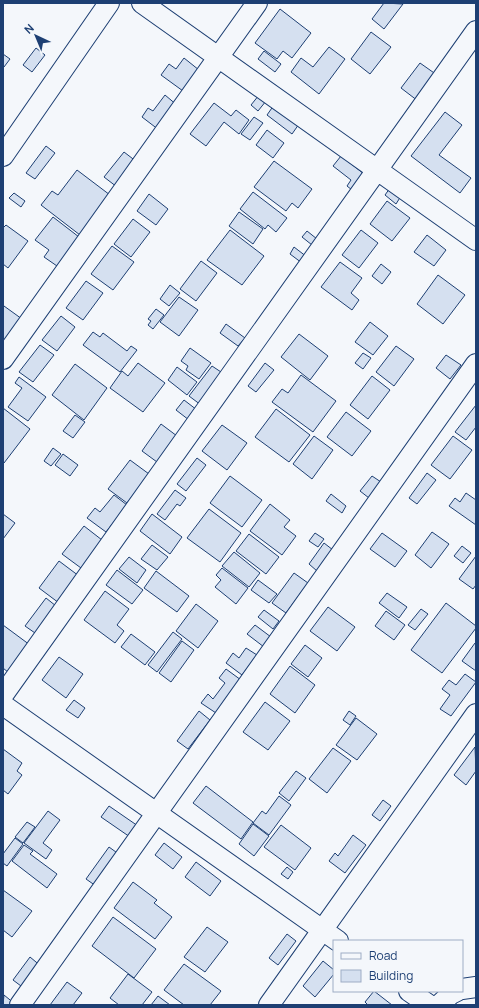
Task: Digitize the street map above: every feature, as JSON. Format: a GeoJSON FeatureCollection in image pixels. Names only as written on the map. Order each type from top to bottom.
{"type":"FeatureCollection","features":[{"type":"Feature","properties":{"kind":"street"},"geometry":{"type":"LineString","coordinates":[[3,156],[110,3]]}},
{"type":"Feature","properties":{"kind":"street"},"geometry":{"type":"LineString","coordinates":[[142,3],[476,240]]}},
{"type":"Feature","properties":{"kind":"street"},"geometry":{"type":"LineString","coordinates":[[3,359],[257,3]]}},
{"type":"Feature","properties":{"kind":"street"},"geometry":{"type":"LineString","coordinates":[[3,695],[476,31]]}},
{"type":"Feature","properties":{"kind":"street"},"geometry":{"type":"LineString","coordinates":[[20,1005],[476,364]]}},
{"type":"Feature","properties":{"kind":"street"},"geometry":{"type":"LineString","coordinates":[[3,705],[330,935]]}},
{"type":"Feature","properties":{"kind":"street"},"geometry":{"type":"LineString","coordinates":[[269,1005],[330,935],[476,714]]}},
{"type":"Feature","properties":{"kind":"street"},"geometry":{"type":"LineString","coordinates":[[463,989],[476,987]]}},
{"type":"Feature","properties":{"kind":"street"},"geometry":{"type":"LineString","coordinates":[[410,992],[429,1005]]}},
{"type":"Feature","properties":{"kind":"street"},"geometry":{"type":"LineString","coordinates":[[438,1005],[456,992]]}},
{"type":"Feature","properties":{"kind":"building"},"geometry":{"type":"Polygon","coordinates":[[[384,3],[403,4],[384,29],[372,19],[384,3]]]}},
{"type":"Feature","properties":{"kind":"building"},"geometry":{"type":"Polygon","coordinates":[[[280,9],[311,33],[292,58],[283,51],[277,59],[255,43],[280,9]]]}},
{"type":"Feature","properties":{"kind":"building"},"geometry":{"type":"Polygon","coordinates":[[[371,32],[391,47],[370,74],[351,59],[371,32]]]}},
{"type":"Feature","properties":{"kind":"building"},"geometry":{"type":"Polygon","coordinates":[[[329,47],[345,59],[319,94],[291,72],[301,58],[313,67],[329,47]]]}},
{"type":"Feature","properties":{"kind":"building"},"geometry":{"type":"Polygon","coordinates":[[[36,48],[45,55],[32,72],[23,65],[36,48]]]}},
{"type":"Feature","properties":{"kind":"building"},"geometry":{"type":"Polygon","coordinates":[[[264,51],[281,64],[275,72],[258,59],[264,51]]]}},
{"type":"Feature","properties":{"kind":"building"},"geometry":{"type":"Polygon","coordinates":[[[3,54],[10,59],[4,67],[3,66],[3,54]]]}},
{"type":"Feature","properties":{"kind":"building"},"geometry":{"type":"Polygon","coordinates":[[[184,58],[199,70],[183,91],[161,75],[169,64],[176,69],[184,58]]]}},
{"type":"Feature","properties":{"kind":"building"},"geometry":{"type":"Polygon","coordinates":[[[420,63],[437,75],[418,101],[401,88],[420,63]]]}},
{"type":"Feature","properties":{"kind":"building"},"geometry":{"type":"Polygon","coordinates":[[[165,95],[178,106],[159,130],[142,117],[148,108],[153,111],[165,95]]]}},
{"type":"Feature","properties":{"kind":"building"},"geometry":{"type":"Polygon","coordinates":[[[259,95],[266,101],[258,111],[251,105],[259,95]]]}},
{"type":"Feature","properties":{"kind":"building"},"geometry":{"type":"Polygon","coordinates":[[[214,103],[231,116],[236,110],[249,120],[239,134],[224,122],[206,146],[190,134],[214,103]]]}},
{"type":"Feature","properties":{"kind":"building"},"geometry":{"type":"Polygon","coordinates":[[[274,105],[299,124],[292,134],[267,115],[274,105]]]}},
{"type":"Feature","properties":{"kind":"building"},"geometry":{"type":"Polygon","coordinates":[[[445,112],[462,125],[439,155],[471,178],[460,193],[411,156],[445,112]]]}},
{"type":"Feature","properties":{"kind":"building"},"geometry":{"type":"Polygon","coordinates":[[[254,117],[263,123],[250,140],[241,134],[254,117]]]}},
{"type":"Feature","properties":{"kind":"building"},"geometry":{"type":"Polygon","coordinates":[[[267,130],[284,143],[273,158],[256,145],[267,130]]]}},
{"type":"Feature","properties":{"kind":"building"},"geometry":{"type":"Polygon","coordinates":[[[46,146],[55,153],[35,179],[26,173],[46,146]]]}},
{"type":"Feature","properties":{"kind":"building"},"geometry":{"type":"Polygon","coordinates":[[[124,152],[137,162],[117,187],[104,177],[124,152]]]}},
{"type":"Feature","properties":{"kind":"building"},"geometry":{"type":"Polygon","coordinates":[[[341,156],[364,174],[352,190],[347,186],[351,180],[333,166],[341,156]]]}},
{"type":"Feature","properties":{"kind":"building"},"geometry":{"type":"Polygon","coordinates":[[[274,161],[312,189],[298,208],[292,203],[286,211],[254,187],[274,161]]]}},
{"type":"Feature","properties":{"kind":"building"},"geometry":{"type":"Polygon","coordinates":[[[77,170],[110,195],[80,235],[41,205],[52,191],[58,195],[77,170]]]}},
{"type":"Feature","properties":{"kind":"building"},"geometry":{"type":"Polygon","coordinates":[[[390,188],[401,196],[396,204],[385,195],[390,188]]]}},
{"type":"Feature","properties":{"kind":"building"},"geometry":{"type":"Polygon","coordinates":[[[253,192],[287,218],[276,232],[268,225],[265,229],[240,209],[253,192]]]}},
{"type":"Feature","properties":{"kind":"building"},"geometry":{"type":"Polygon","coordinates":[[[14,193],[25,201],[21,207],[9,198],[14,193]]]}},
{"type":"Feature","properties":{"kind":"building"},"geometry":{"type":"Polygon","coordinates":[[[149,194],[168,209],[156,225],[137,211],[149,194]]]}},
{"type":"Feature","properties":{"kind":"building"},"geometry":{"type":"Polygon","coordinates":[[[387,201],[410,218],[392,241],[370,224],[387,201]]]}},
{"type":"Feature","properties":{"kind":"building"},"geometry":{"type":"Polygon","coordinates":[[[239,212],[263,229],[253,244],[229,226],[239,212]]]}},
{"type":"Feature","properties":{"kind":"building"},"geometry":{"type":"Polygon","coordinates":[[[53,217],[79,237],[57,266],[44,257],[49,250],[35,240],[53,217]]]}},
{"type":"Feature","properties":{"kind":"building"},"geometry":{"type":"Polygon","coordinates":[[[133,219],[150,232],[131,257],[114,244],[133,219]]]}},
{"type":"Feature","properties":{"kind":"building"},"geometry":{"type":"Polygon","coordinates":[[[6,225],[28,241],[8,268],[3,264],[3,228],[6,225]]]}},
{"type":"Feature","properties":{"kind":"building"},"geometry":{"type":"Polygon","coordinates":[[[230,230],[264,256],[242,285],[207,260],[230,230]]]}},
{"type":"Feature","properties":{"kind":"building"},"geometry":{"type":"Polygon","coordinates":[[[361,230],[378,243],[359,268],[342,255],[361,230]]]}},
{"type":"Feature","properties":{"kind":"building"},"geometry":{"type":"Polygon","coordinates":[[[307,231],[317,239],[312,245],[302,237],[307,231]]]}},
{"type":"Feature","properties":{"kind":"building"},"geometry":{"type":"Polygon","coordinates":[[[427,235],[446,250],[434,266],[414,252],[427,235]]]}},
{"type":"Feature","properties":{"kind":"building"},"geometry":{"type":"Polygon","coordinates":[[[112,246],[134,262],[113,290],[91,274],[112,246]]]}},
{"type":"Feature","properties":{"kind":"building"},"geometry":{"type":"Polygon","coordinates":[[[294,247],[307,257],[302,263],[290,254],[294,247]]]}},
{"type":"Feature","properties":{"kind":"building"},"geometry":{"type":"Polygon","coordinates":[[[201,261],[217,273],[196,301],[180,289],[201,261]]]}},
{"type":"Feature","properties":{"kind":"building"},"geometry":{"type":"Polygon","coordinates":[[[340,262],[362,278],[351,293],[359,300],[352,310],[321,287],[340,262]]]}},
{"type":"Feature","properties":{"kind":"building"},"geometry":{"type":"Polygon","coordinates":[[[381,264],[391,272],[382,284],[372,276],[381,264]]]}},
{"type":"Feature","properties":{"kind":"building"},"geometry":{"type":"Polygon","coordinates":[[[438,275],[465,295],[443,324],[417,304],[438,275]]]}},
{"type":"Feature","properties":{"kind":"building"},"geometry":{"type":"Polygon","coordinates":[[[86,281],[103,293],[83,320],[66,308],[86,281]]]}},
{"type":"Feature","properties":{"kind":"building"},"geometry":{"type":"Polygon","coordinates":[[[170,285],[180,293],[169,306],[160,299],[170,285]]]}},
{"type":"Feature","properties":{"kind":"building"},"geometry":{"type":"Polygon","coordinates":[[[179,297],[198,310],[179,336],[160,322],[179,297]]]}},
{"type":"Feature","properties":{"kind":"building"},"geometry":{"type":"Polygon","coordinates":[[[4,306],[22,319],[3,344],[3,308],[4,306]]]}},
{"type":"Feature","properties":{"kind":"building"},"geometry":{"type":"Polygon","coordinates":[[[156,309],[164,315],[153,329],[148,325],[151,321],[148,319],[156,309]]]}},
{"type":"Feature","properties":{"kind":"building"},"geometry":{"type":"Polygon","coordinates":[[[61,316],[75,327],[57,351],[42,340],[61,316]]]}},
{"type":"Feature","properties":{"kind":"building"},"geometry":{"type":"Polygon","coordinates":[[[370,322],[388,336],[373,355],[355,342],[370,322]]]}},
{"type":"Feature","properties":{"kind":"building"},"geometry":{"type":"Polygon","coordinates":[[[226,324],[245,338],[238,346],[220,333],[226,324]]]}},
{"type":"Feature","properties":{"kind":"building"},"geometry":{"type":"Polygon","coordinates":[[[93,332],[100,337],[103,333],[127,351],[131,346],[137,350],[120,372],[83,345],[93,332]]]}},
{"type":"Feature","properties":{"kind":"building"},"geometry":{"type":"Polygon","coordinates":[[[299,334],[328,356],[310,380],[281,357],[299,334]]]}},
{"type":"Feature","properties":{"kind":"building"},"geometry":{"type":"Polygon","coordinates":[[[40,345],[54,355],[33,382],[19,372],[40,345]]]}},
{"type":"Feature","properties":{"kind":"building"},"geometry":{"type":"Polygon","coordinates":[[[396,346],[414,359],[394,386],[376,372],[396,346]]]}},
{"type":"Feature","properties":{"kind":"building"},"geometry":{"type":"Polygon","coordinates":[[[190,348],[211,363],[199,379],[186,370],[188,366],[181,361],[190,348]]]}},
{"type":"Feature","properties":{"kind":"building"},"geometry":{"type":"Polygon","coordinates":[[[363,353],[371,358],[363,369],[355,363],[363,353]]]}},
{"type":"Feature","properties":{"kind":"building"},"geometry":{"type":"Polygon","coordinates":[[[446,355],[461,365],[450,379],[436,368],[446,355]]]}},
{"type":"Feature","properties":{"kind":"building"},"geometry":{"type":"Polygon","coordinates":[[[138,363],[165,383],[143,412],[110,388],[122,371],[128,376],[138,363]]]}},
{"type":"Feature","properties":{"kind":"building"},"geometry":{"type":"Polygon","coordinates":[[[265,363],[274,370],[256,392],[248,386],[265,363]]]}},
{"type":"Feature","properties":{"kind":"building"},"geometry":{"type":"Polygon","coordinates":[[[75,364],[107,388],[84,420],[52,395],[75,364]]]}},
{"type":"Feature","properties":{"kind":"building"},"geometry":{"type":"Polygon","coordinates":[[[212,366],[224,374],[201,405],[189,396],[212,366]]]}},
{"type":"Feature","properties":{"kind":"building"},"geometry":{"type":"Polygon","coordinates":[[[177,367],[197,382],[187,395],[168,380],[177,367]]]}},
{"type":"Feature","properties":{"kind":"building"},"geometry":{"type":"Polygon","coordinates":[[[301,375],[336,401],[313,432],[272,402],[282,389],[288,393],[301,375]]]}},
{"type":"Feature","properties":{"kind":"building"},"geometry":{"type":"Polygon","coordinates":[[[372,376],[390,390],[368,419],[350,405],[372,376]]]}},
{"type":"Feature","properties":{"kind":"building"},"geometry":{"type":"Polygon","coordinates":[[[19,377],[46,397],[28,421],[8,407],[22,388],[15,383],[19,377]]]}},
{"type":"Feature","properties":{"kind":"building"},"geometry":{"type":"Polygon","coordinates":[[[184,400],[197,410],[189,420],[176,410],[184,400]]]}},
{"type":"Feature","properties":{"kind":"building"},"geometry":{"type":"Polygon","coordinates":[[[476,405],[476,427],[466,440],[455,432],[476,405]]]}},
{"type":"Feature","properties":{"kind":"building"},"geometry":{"type":"Polygon","coordinates":[[[3,408],[30,429],[4,463],[3,462],[3,408]]]}},
{"type":"Feature","properties":{"kind":"building"},"geometry":{"type":"Polygon","coordinates":[[[276,409],[310,435],[289,462],[255,437],[276,409]]]}},
{"type":"Feature","properties":{"kind":"building"},"geometry":{"type":"Polygon","coordinates":[[[346,412],[371,431],[352,456],[327,437],[346,412]]]}},
{"type":"Feature","properties":{"kind":"building"},"geometry":{"type":"Polygon","coordinates":[[[75,415],[85,422],[73,438],[63,431],[75,415]]]}},
{"type":"Feature","properties":{"kind":"building"},"geometry":{"type":"Polygon","coordinates":[[[161,424],[177,436],[157,462],[142,451],[161,424]]]}},
{"type":"Feature","properties":{"kind":"building"},"geometry":{"type":"Polygon","coordinates":[[[222,425],[247,443],[227,470],[202,451],[222,425]]]}},
{"type":"Feature","properties":{"kind":"building"},"geometry":{"type":"Polygon","coordinates":[[[314,436],[333,450],[312,479],[293,464],[314,436]]]}},
{"type":"Feature","properties":{"kind":"building"},"geometry":{"type":"Polygon","coordinates":[[[453,436],[472,450],[450,479],[431,465],[453,436]]]}},
{"type":"Feature","properties":{"kind":"building"},"geometry":{"type":"Polygon","coordinates":[[[53,448],[61,454],[51,466],[44,461],[53,448]]]}},
{"type":"Feature","properties":{"kind":"building"},"geometry":{"type":"Polygon","coordinates":[[[63,454],[78,465],[70,476],[55,465],[63,454]]]}},
{"type":"Feature","properties":{"kind":"building"},"geometry":{"type":"Polygon","coordinates":[[[197,458],[206,465],[186,491],[177,484],[197,458]]]}},
{"type":"Feature","properties":{"kind":"building"},"geometry":{"type":"Polygon","coordinates":[[[130,460],[149,474],[127,503],[108,489],[130,460]]]}},
{"type":"Feature","properties":{"kind":"building"},"geometry":{"type":"Polygon","coordinates":[[[427,473],[436,480],[417,504],[409,498],[427,473]]]}},
{"type":"Feature","properties":{"kind":"building"},"geometry":{"type":"Polygon","coordinates":[[[230,476],[262,500],[242,527],[210,503],[230,476]]]}},
{"type":"Feature","properties":{"kind":"building"},"geometry":{"type":"Polygon","coordinates":[[[372,476],[381,482],[369,498],[360,491],[372,476]]]}},
{"type":"Feature","properties":{"kind":"building"},"geometry":{"type":"Polygon","coordinates":[[[175,490],[186,498],[180,506],[177,504],[165,520],[157,514],[175,490]]]}},
{"type":"Feature","properties":{"kind":"building"},"geometry":{"type":"Polygon","coordinates":[[[466,493],[476,500],[476,525],[449,506],[455,498],[460,502],[466,493]]]}},
{"type":"Feature","properties":{"kind":"building"},"geometry":{"type":"Polygon","coordinates":[[[331,494],[346,506],[342,513],[326,501],[331,494]]]}},
{"type":"Feature","properties":{"kind":"building"},"geometry":{"type":"Polygon","coordinates":[[[114,495],[127,505],[106,532],[87,518],[95,508],[100,512],[114,495]]]}},
{"type":"Feature","properties":{"kind":"building"},"geometry":{"type":"Polygon","coordinates":[[[270,504],[290,520],[284,527],[296,536],[282,555],[250,531],[270,504]]]}},
{"type":"Feature","properties":{"kind":"building"},"geometry":{"type":"Polygon","coordinates":[[[209,509],[241,533],[220,562],[187,538],[209,509]]]}},
{"type":"Feature","properties":{"kind":"building"},"geometry":{"type":"Polygon","coordinates":[[[3,514],[15,523],[3,539],[3,514]]]}},
{"type":"Feature","properties":{"kind":"building"},"geometry":{"type":"Polygon","coordinates":[[[152,514],[182,537],[170,554],[140,531],[152,514]]]}},
{"type":"Feature","properties":{"kind":"building"},"geometry":{"type":"Polygon","coordinates":[[[84,526],[102,540],[81,568],[62,554],[84,526]]]}},
{"type":"Feature","properties":{"kind":"building"},"geometry":{"type":"Polygon","coordinates":[[[432,532],[449,544],[431,568],[415,555],[432,532]]]}},
{"type":"Feature","properties":{"kind":"building"},"geometry":{"type":"Polygon","coordinates":[[[315,533],[324,539],[318,547],[309,541],[315,533]]]}},
{"type":"Feature","properties":{"kind":"building"},"geometry":{"type":"Polygon","coordinates":[[[382,533],[407,551],[395,567],[370,549],[382,533]]]}},
{"type":"Feature","properties":{"kind":"building"},"geometry":{"type":"Polygon","coordinates":[[[249,534],[279,557],[266,574],[236,551],[249,534]]]}},
{"type":"Feature","properties":{"kind":"building"},"geometry":{"type":"Polygon","coordinates":[[[324,543],[333,550],[317,571],[309,564],[324,543]]]}},
{"type":"Feature","properties":{"kind":"building"},"geometry":{"type":"Polygon","coordinates":[[[152,545],[168,557],[157,570],[141,559],[152,545]]]}},
{"type":"Feature","properties":{"kind":"building"},"geometry":{"type":"Polygon","coordinates":[[[462,546],[471,553],[463,563],[454,556],[462,546]]]}},
{"type":"Feature","properties":{"kind":"building"},"geometry":{"type":"Polygon","coordinates":[[[234,552],[260,573],[249,587],[222,566],[234,552]]]}},
{"type":"Feature","properties":{"kind":"building"},"geometry":{"type":"Polygon","coordinates":[[[476,556],[476,585],[473,589],[459,579],[476,556]]]}},
{"type":"Feature","properties":{"kind":"building"},"geometry":{"type":"Polygon","coordinates":[[[129,557],[146,570],[137,583],[119,569],[129,557]]]}},
{"type":"Feature","properties":{"kind":"building"},"geometry":{"type":"Polygon","coordinates":[[[59,561],[79,576],[59,603],[39,588],[59,561]]]}},
{"type":"Feature","properties":{"kind":"building"},"geometry":{"type":"Polygon","coordinates":[[[222,568],[248,588],[236,604],[215,587],[221,580],[216,575],[222,568]]]}},
{"type":"Feature","properties":{"kind":"building"},"geometry":{"type":"Polygon","coordinates":[[[117,570],[143,590],[132,604],[106,585],[117,570]]]}},
{"type":"Feature","properties":{"kind":"building"},"geometry":{"type":"Polygon","coordinates":[[[156,571],[189,596],[177,612],[144,588],[156,571]]]}},
{"type":"Feature","properties":{"kind":"building"},"geometry":{"type":"Polygon","coordinates":[[[294,573],[308,583],[286,613],[272,603],[294,573]]]}},
{"type":"Feature","properties":{"kind":"building"},"geometry":{"type":"Polygon","coordinates":[[[258,580],[277,594],[269,603],[251,590],[258,580]]]}},
{"type":"Feature","properties":{"kind":"building"},"geometry":{"type":"Polygon","coordinates":[[[105,591],[129,609],[117,625],[124,631],[115,643],[84,620],[105,591]]]}},
{"type":"Feature","properties":{"kind":"building"},"geometry":{"type":"Polygon","coordinates":[[[387,593],[407,607],[399,618],[379,603],[387,593]]]}},
{"type":"Feature","properties":{"kind":"building"},"geometry":{"type":"Polygon","coordinates":[[[46,598],[56,606],[35,633],[25,626],[46,598]]]}},
{"type":"Feature","properties":{"kind":"building"},"geometry":{"type":"Polygon","coordinates":[[[446,603],[476,626],[476,628],[442,673],[411,650],[446,603]]]}},
{"type":"Feature","properties":{"kind":"building"},"geometry":{"type":"Polygon","coordinates":[[[196,604],[218,621],[198,648],[176,631],[196,604]]]}},
{"type":"Feature","properties":{"kind":"building"},"geometry":{"type":"Polygon","coordinates":[[[328,607],[355,627],[337,651],[310,631],[328,607]]]}},
{"type":"Feature","properties":{"kind":"building"},"geometry":{"type":"Polygon","coordinates":[[[421,609],[428,614],[415,630],[408,625],[421,609]]]}},
{"type":"Feature","properties":{"kind":"building"},"geometry":{"type":"Polygon","coordinates":[[[264,610],[279,621],[273,629],[258,617],[264,610]]]}},
{"type":"Feature","properties":{"kind":"building"},"geometry":{"type":"Polygon","coordinates":[[[386,611],[405,625],[394,640],[375,626],[386,611]]]}},
{"type":"Feature","properties":{"kind":"building"},"geometry":{"type":"Polygon","coordinates":[[[3,625],[30,645],[9,673],[3,668],[3,625]]]}},
{"type":"Feature","properties":{"kind":"building"},"geometry":{"type":"Polygon","coordinates":[[[255,625],[271,637],[264,647],[247,634],[255,625]]]}},
{"type":"Feature","properties":{"kind":"building"},"geometry":{"type":"Polygon","coordinates":[[[173,632],[182,639],[157,672],[148,665],[173,632]]]}},
{"type":"Feature","properties":{"kind":"building"},"geometry":{"type":"Polygon","coordinates":[[[131,634],[155,652],[145,665],[121,647],[131,634]]]}},
{"type":"Feature","properties":{"kind":"building"},"geometry":{"type":"Polygon","coordinates":[[[182,641],[194,650],[171,682],[159,673],[182,641]]]}},
{"type":"Feature","properties":{"kind":"building"},"geometry":{"type":"Polygon","coordinates":[[[475,643],[476,644],[476,671],[462,661],[475,643]]]}},
{"type":"Feature","properties":{"kind":"building"},"geometry":{"type":"Polygon","coordinates":[[[305,645],[322,658],[308,677],[291,664],[305,645]]]}},
{"type":"Feature","properties":{"kind":"building"},"geometry":{"type":"Polygon","coordinates":[[[246,648],[257,655],[242,675],[226,663],[233,653],[239,658],[246,648]]]}},
{"type":"Feature","properties":{"kind":"building"},"geometry":{"type":"Polygon","coordinates":[[[59,657],[83,674],[66,698],[42,680],[59,657]]]}},
{"type":"Feature","properties":{"kind":"building"},"geometry":{"type":"Polygon","coordinates":[[[290,666],[315,685],[295,713],[270,694],[290,666]]]}},
{"type":"Feature","properties":{"kind":"building"},"geometry":{"type":"Polygon","coordinates":[[[226,669],[241,680],[216,713],[201,703],[208,694],[213,699],[225,683],[219,678],[226,669]]]}},
{"type":"Feature","properties":{"kind":"building"},"geometry":{"type":"Polygon","coordinates":[[[465,674],[476,682],[451,716],[440,709],[450,695],[442,689],[449,680],[456,685],[465,674]]]}},
{"type":"Feature","properties":{"kind":"building"},"geometry":{"type":"Polygon","coordinates":[[[74,700],[85,708],[78,718],[66,710],[74,700]]]}},
{"type":"Feature","properties":{"kind":"building"},"geometry":{"type":"Polygon","coordinates":[[[265,702],[290,721],[268,750],[243,732],[265,702]]]}},
{"type":"Feature","properties":{"kind":"building"},"geometry":{"type":"Polygon","coordinates":[[[199,711],[210,720],[188,749],[177,741],[199,711]]]}},
{"type":"Feature","properties":{"kind":"building"},"geometry":{"type":"Polygon","coordinates":[[[349,711],[356,716],[350,725],[343,720],[349,711]]]}},
{"type":"Feature","properties":{"kind":"building"},"geometry":{"type":"Polygon","coordinates":[[[356,718],[377,734],[357,760],[336,745],[356,718]]]}},
{"type":"Feature","properties":{"kind":"building"},"geometry":{"type":"Polygon","coordinates":[[[475,747],[476,771],[466,785],[454,775],[475,747]]]}},
{"type":"Feature","properties":{"kind":"building"},"geometry":{"type":"Polygon","coordinates":[[[333,748],[351,761],[327,793],[309,779],[333,748]]]}},
{"type":"Feature","properties":{"kind":"building"},"geometry":{"type":"Polygon","coordinates":[[[3,749],[22,763],[17,771],[22,775],[8,794],[3,790],[3,749]]]}},
{"type":"Feature","properties":{"kind":"building"},"geometry":{"type":"Polygon","coordinates":[[[296,771],[306,778],[289,801],[279,793],[296,771]]]}},
{"type":"Feature","properties":{"kind":"building"},"geometry":{"type":"Polygon","coordinates":[[[206,786],[253,822],[241,839],[193,803],[206,786]]]}},
{"type":"Feature","properties":{"kind":"building"},"geometry":{"type":"Polygon","coordinates":[[[279,796],[291,805],[269,835],[253,823],[262,811],[266,814],[279,796]]]}},
{"type":"Feature","properties":{"kind":"building"},"geometry":{"type":"Polygon","coordinates":[[[383,800],[391,806],[380,821],[372,815],[383,800]]]}},
{"type":"Feature","properties":{"kind":"building"},"geometry":{"type":"Polygon","coordinates":[[[109,806],[138,826],[130,837],[101,817],[109,806]]]}},
{"type":"Feature","properties":{"kind":"building"},"geometry":{"type":"Polygon","coordinates":[[[48,811],[60,820],[43,843],[52,850],[46,859],[24,843],[48,811]]]}},
{"type":"Feature","properties":{"kind":"building"},"geometry":{"type":"Polygon","coordinates":[[[27,822],[35,827],[23,843],[15,837],[27,822]]]}},
{"type":"Feature","properties":{"kind":"building"},"geometry":{"type":"Polygon","coordinates":[[[253,824],[269,836],[254,856],[239,844],[253,824]]]}},
{"type":"Feature","properties":{"kind":"building"},"geometry":{"type":"Polygon","coordinates":[[[281,825],[311,848],[295,870],[264,847],[281,825]]]}},
{"type":"Feature","properties":{"kind":"building"},"geometry":{"type":"Polygon","coordinates":[[[353,835],[366,845],[345,873],[329,861],[335,853],[338,856],[353,835]]]}},
{"type":"Feature","properties":{"kind":"building"},"geometry":{"type":"Polygon","coordinates":[[[15,838],[23,844],[7,866],[3,863],[3,854],[15,838]]]}},
{"type":"Feature","properties":{"kind":"building"},"geometry":{"type":"Polygon","coordinates":[[[164,843],[182,857],[173,869],[155,855],[164,843]]]}},
{"type":"Feature","properties":{"kind":"building"},"geometry":{"type":"Polygon","coordinates":[[[24,845],[33,851],[30,854],[57,874],[47,888],[12,861],[24,845]]]}},
{"type":"Feature","properties":{"kind":"building"},"geometry":{"type":"Polygon","coordinates":[[[109,847],[120,855],[96,886],[86,879],[109,847]]]}},
{"type":"Feature","properties":{"kind":"building"},"geometry":{"type":"Polygon","coordinates":[[[196,862],[221,881],[210,896],[185,877],[196,862]]]}},
{"type":"Feature","properties":{"kind":"building"},"geometry":{"type":"Polygon","coordinates":[[[287,867],[293,872],[288,879],[281,874],[287,867]]]}},
{"type":"Feature","properties":{"kind":"building"},"geometry":{"type":"Polygon","coordinates":[[[133,882],[157,900],[154,903],[172,917],[155,939],[114,908],[133,882]]]}},
{"type":"Feature","properties":{"kind":"building"},"geometry":{"type":"Polygon","coordinates":[[[3,890],[32,911],[12,937],[3,930],[3,890]]]}},
{"type":"Feature","properties":{"kind":"building"},"geometry":{"type":"Polygon","coordinates":[[[113,917],[156,949],[134,978],[92,946],[113,917]]]}},
{"type":"Feature","properties":{"kind":"building"},"geometry":{"type":"Polygon","coordinates":[[[207,927],[228,942],[205,972],[184,957],[207,927]]]}},
{"type":"Feature","properties":{"kind":"building"},"geometry":{"type":"Polygon","coordinates":[[[287,934],[296,941],[278,965],[269,958],[287,934]]]}},
{"type":"Feature","properties":{"kind":"building"},"geometry":{"type":"Polygon","coordinates":[[[30,957],[42,967],[25,989],[13,980],[30,957]]]}},
{"type":"Feature","properties":{"kind":"building"},"geometry":{"type":"Polygon","coordinates":[[[323,961],[333,969],[333,975],[315,997],[303,986],[323,961]]]}},
{"type":"Feature","properties":{"kind":"building"},"geometry":{"type":"Polygon","coordinates":[[[184,964],[221,991],[210,1005],[184,1005],[164,990],[184,964]]]}},
{"type":"Feature","properties":{"kind":"building"},"geometry":{"type":"Polygon","coordinates":[[[128,974],[152,992],[142,1005],[119,1005],[110,998],[128,974]]]}},
{"type":"Feature","properties":{"kind":"building"},"geometry":{"type":"Polygon","coordinates":[[[67,982],[82,993],[73,1005],[50,1005],[67,982]]]}},
{"type":"Feature","properties":{"kind":"building"},"geometry":{"type":"Polygon","coordinates":[[[373,992],[375,992],[392,1005],[368,1005],[365,1002],[373,992]]]}},
{"type":"Feature","properties":{"kind":"building"},"geometry":{"type":"Polygon","coordinates":[[[4,995],[15,1004],[3,1005],[4,995]]]}},
{"type":"Feature","properties":{"kind":"building"},"geometry":{"type":"Polygon","coordinates":[[[158,996],[170,1005],[151,1005],[158,996]]]}}]}
